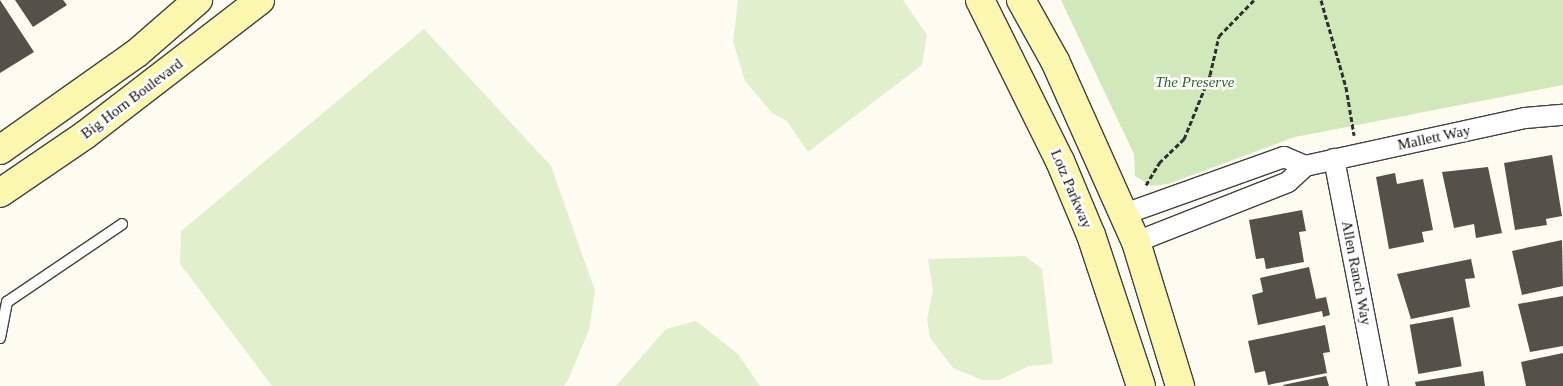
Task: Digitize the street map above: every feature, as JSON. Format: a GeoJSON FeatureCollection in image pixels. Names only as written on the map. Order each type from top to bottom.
{"type":"FeatureCollection","features":[{"type":"Feature","properties":{"kind":"street"},"geometry":{"type":"LineString","coordinates":[[0,150],[137,53],[198,0]]}},
{"type":"Feature","properties":{"kind":"street","name":"Big Horn Boulevard"},"geometry":{"type":"LineString","coordinates":[[0,193],[85,135],[260,0]]}},
{"type":"Feature","properties":{"kind":"street","name":"Lotz Parkway"},"geometry":{"type":"LineString","coordinates":[[980,0],[1060,161],[1091,235],[1141,386]]}},
{"type":"Feature","properties":{"kind":"street"},"geometry":{"type":"LineString","coordinates":[[1021,0],[1059,70],[1122,215],[1136,242],[1180,386]]}},
{"type":"Feature","properties":{"kind":"street","name":"Mallett Way"},"geometry":{"type":"LineString","coordinates":[[1136,242],[1288,182],[1305,166],[1525,118],[1563,115]]}},
{"type":"Feature","properties":{"kind":"street"},"geometry":{"type":"LineString","coordinates":[[1122,215],[1284,157],[1305,166]]}},
{"type":"Feature","properties":{"kind":"street","name":"Allen Ranch Way"},"geometry":{"type":"LineString","coordinates":[[1334,159],[1378,386]]}},
{"type":"Feature","properties":{"kind":"lane"},"geometry":{"type":"LineString","coordinates":[[0,338],[7,302],[122,224]]}},
{"type":"Feature","properties":{"kind":"path"},"geometry":{"type":"LineString","coordinates":[[1143,190],[1159,163],[1184,139],[1210,75],[1219,36],[1254,0]]}},
{"type":"Feature","properties":{"kind":"path"},"geometry":{"type":"LineString","coordinates":[[1321,0],[1346,87],[1358,154]]}},
{"type":"Feature","properties":{"kind":"green space"},"geometry":{"type":"Polygon","coordinates":[[[738,0],[903,0],[927,35],[922,65],[808,152],[787,121],[772,113],[745,81],[733,42],[738,0]]]}},
{"type":"Feature","properties":{"kind":"green space","name":"The Preserve"},"geometry":{"type":"Polygon","coordinates":[[[1061,0],[1563,0],[1563,85],[1295,137],[1168,184],[1151,186],[1135,176],[1134,154],[1061,0]]]}},
{"type":"Feature","properties":{"kind":"green space"},"geometry":{"type":"Polygon","coordinates":[[[424,29],[551,166],[595,291],[589,330],[568,380],[564,386],[272,386],[180,264],[181,231],[424,29]]]}},
{"type":"Feature","properties":{"kind":"green space"},"geometry":{"type":"Polygon","coordinates":[[[1025,256],[1042,269],[1053,364],[1029,366],[999,380],[982,380],[953,368],[930,338],[927,320],[933,290],[928,259],[1025,256]]]}},
{"type":"Feature","properties":{"kind":"green space"},"geometry":{"type":"Polygon","coordinates":[[[696,321],[738,354],[760,386],[616,386],[666,329],[696,321]]]}},
{"type":"Feature","properties":{"kind":"building"},"geometry":{"type":"Polygon","coordinates":[[[0,0],[34,52],[0,73],[0,0]]]}},
{"type":"Feature","properties":{"kind":"building"},"geometry":{"type":"Polygon","coordinates":[[[15,0],[63,0],[67,5],[33,27],[15,0]]]}},
{"type":"Feature","properties":{"kind":"building"},"geometry":{"type":"Polygon","coordinates":[[[1552,155],[1562,216],[1546,219],[1547,225],[1515,230],[1504,163],[1552,155]]]}},
{"type":"Feature","properties":{"kind":"building"},"geometry":{"type":"Polygon","coordinates":[[[1488,167],[1502,233],[1476,238],[1474,224],[1454,228],[1442,172],[1488,167]]]}},
{"type":"Feature","properties":{"kind":"building"},"geometry":{"type":"Polygon","coordinates":[[[1395,173],[1397,184],[1423,179],[1433,230],[1422,232],[1424,242],[1389,249],[1376,177],[1395,173]]]}},
{"type":"Feature","properties":{"kind":"building"},"geometry":{"type":"Polygon","coordinates":[[[1302,210],[1306,231],[1299,232],[1304,262],[1266,269],[1264,258],[1256,259],[1249,220],[1302,210]]]}},
{"type":"Feature","properties":{"kind":"building"},"geometry":{"type":"Polygon","coordinates":[[[1562,240],[1563,286],[1522,295],[1512,251],[1562,240]]]}},
{"type":"Feature","properties":{"kind":"building"},"geometry":{"type":"Polygon","coordinates":[[[1471,259],[1475,278],[1465,279],[1470,307],[1411,319],[1397,274],[1471,259]]]}},
{"type":"Feature","properties":{"kind":"building"},"geometry":{"type":"Polygon","coordinates":[[[1309,267],[1316,299],[1326,297],[1330,315],[1323,317],[1322,311],[1258,325],[1252,295],[1263,292],[1260,278],[1309,267]]]}},
{"type":"Feature","properties":{"kind":"building"},"geometry":{"type":"Polygon","coordinates":[[[1563,296],[1563,346],[1530,352],[1518,304],[1563,296]]]}},
{"type":"Feature","properties":{"kind":"building"},"geometry":{"type":"Polygon","coordinates":[[[1453,317],[1462,366],[1418,374],[1410,325],[1453,317]]]}},
{"type":"Feature","properties":{"kind":"building"},"geometry":{"type":"Polygon","coordinates":[[[1325,325],[1330,352],[1323,353],[1327,373],[1268,385],[1265,371],[1255,373],[1248,341],[1325,325]]]}},
{"type":"Feature","properties":{"kind":"building"},"geometry":{"type":"Polygon","coordinates":[[[1563,353],[1563,386],[1526,386],[1521,362],[1563,353]]]}},
{"type":"Feature","properties":{"kind":"building"},"geometry":{"type":"Polygon","coordinates":[[[1483,371],[1485,386],[1416,386],[1415,382],[1483,371]]]}},
{"type":"Feature","properties":{"kind":"building"},"geometry":{"type":"Polygon","coordinates":[[[1326,376],[1329,386],[1283,385],[1326,376]]]}}]}
